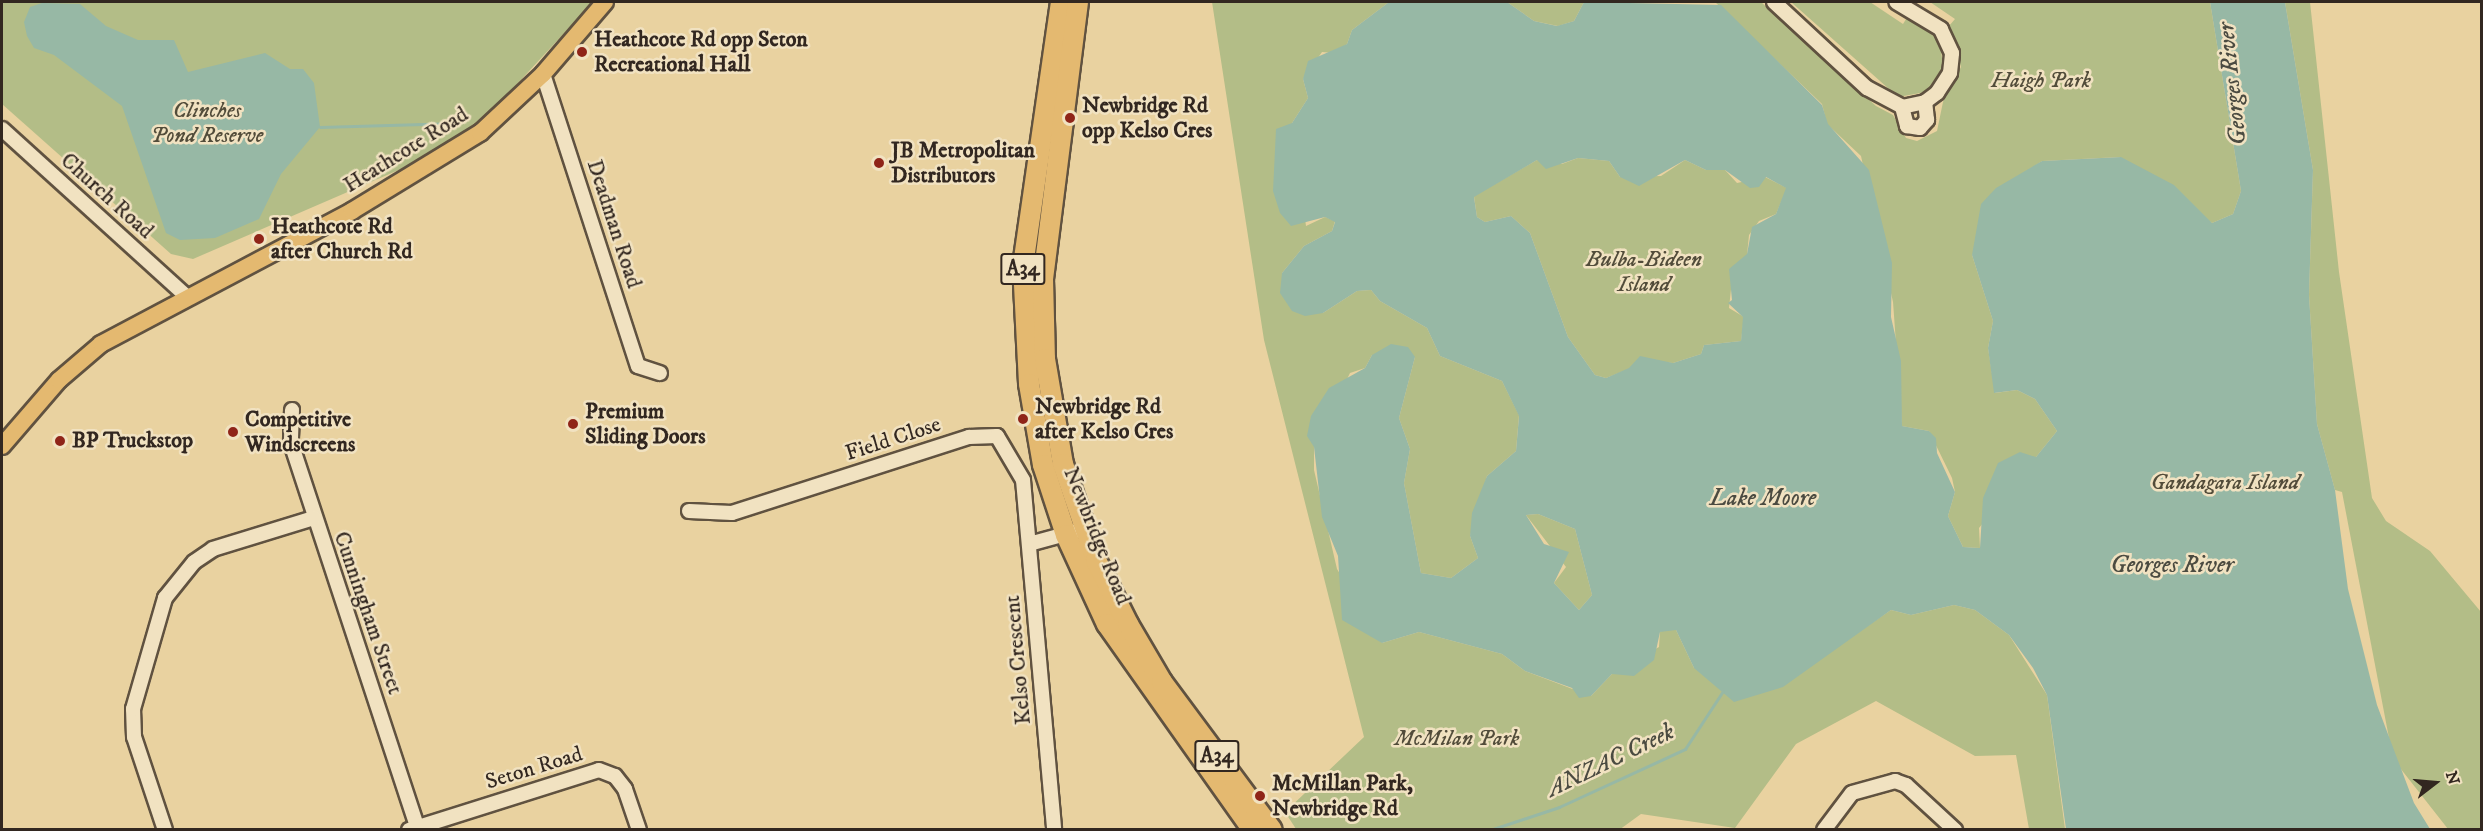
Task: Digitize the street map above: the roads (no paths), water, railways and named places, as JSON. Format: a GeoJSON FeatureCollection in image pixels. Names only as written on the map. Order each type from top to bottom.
{"type":"FeatureCollection","features":[{"type":"Feature","properties":{"kind":"highway","name":"Newbridge Road"},"geometry":{"type":"LineString","coordinates":[[1061,2],[1026,223],[1022,301],[1035,422],[1075,532],[1127,658],[1253,830]]}},
{"type":"Feature","properties":{"kind":"highway","name":"Newbridge Road"},"geometry":{"type":"LineString","coordinates":[[1078,2],[1048,208],[1042,300],[1052,413],[1075,532],[1151,664],[1272,830]]}},
{"type":"Feature","properties":{"kind":"main road","name":"Heathcote Road"},"geometry":{"type":"LineString","coordinates":[[2,446],[59,380],[101,344],[185,295],[443,158],[480,133],[543,74],[605,2]]}},
{"type":"Feature","properties":{"kind":"street"},"geometry":{"type":"LineString","coordinates":[[1774,2],[1867,88],[1902,107],[1925,102],[1948,79],[1950,44],[1935,24],[1896,2]]}},
{"type":"Feature","properties":{"kind":"street","name":"Deadman Road"},"geometry":{"type":"LineString","coordinates":[[543,74],[638,366],[660,373]]}},
{"type":"Feature","properties":{"kind":"street"},"geometry":{"type":"LineString","coordinates":[[1902,107],[1907,126],[1920,128],[1927,120],[1925,102]]}},
{"type":"Feature","properties":{"kind":"street","name":"Church Road"},"geometry":{"type":"LineString","coordinates":[[2,129],[185,295]]}},
{"type":"Feature","properties":{"kind":"street","name":"Cunningham Street"},"geometry":{"type":"LineString","coordinates":[[292,410],[289,435],[413,828]]}},
{"type":"Feature","properties":{"kind":"street","name":"Field Close"},"geometry":{"type":"LineString","coordinates":[[689,511],[732,513],[984,433],[1009,448],[1023,480],[1029,544]]}},
{"type":"Feature","properties":{"kind":"street"},"geometry":{"type":"LineString","coordinates":[[165,830],[134,737],[133,709],[165,598],[194,562],[213,549],[314,518]]}},
{"type":"Feature","properties":{"kind":"street"},"geometry":{"type":"LineString","coordinates":[[1029,544],[1075,532]]}},
{"type":"Feature","properties":{"kind":"street","name":"Kelso Crescent"},"geometry":{"type":"LineString","coordinates":[[1029,544],[1054,830]]}},
{"type":"Feature","properties":{"kind":"street","name":"Seton Road"},"geometry":{"type":"LineString","coordinates":[[413,828],[599,770],[615,776],[625,789],[639,830]]}},
{"type":"Feature","properties":{"kind":"street"},"geometry":{"type":"LineString","coordinates":[[1824,830],[1852,793],[1894,781],[1906,785],[1954,830]]}},
{"type":"Feature","properties":{"kind":"water"},"geometry":{"type":"Polygon","coordinates":[[[1389,2],[1507,2],[1534,21],[1557,26],[1574,21],[1584,2],[1721,5],[1822,105],[1828,124],[1869,170],[1892,263],[1891,317],[1901,361],[1902,426],[1929,431],[1936,438],[1937,453],[1955,492],[1948,516],[1963,547],[1980,548],[1983,498],[1998,463],[2020,452],[2036,457],[2057,431],[2035,399],[2017,390],[1994,393],[1988,348],[1993,321],[1972,255],[1981,204],[1996,188],[2042,161],[2121,157],[2174,185],[2212,223],[2233,214],[2241,191],[2210,2],[2285,2],[2313,170],[2309,295],[2317,424],[2335,490],[2348,589],[2377,705],[2414,803],[2430,829],[2066,829],[2047,695],[2033,668],[2009,635],[1975,610],[1954,605],[1911,615],[1891,610],[1783,687],[1734,702],[1694,668],[1676,630],[1660,632],[1654,660],[1634,676],[1612,674],[1591,696],[1579,698],[1572,688],[1525,671],[1502,654],[1419,632],[1382,643],[1342,620],[1338,556],[1322,517],[1314,447],[1307,436],[1311,416],[1329,388],[1365,368],[1372,355],[1391,344],[1408,347],[1415,357],[1399,418],[1410,449],[1404,483],[1421,573],[1451,578],[1478,558],[1470,536],[1472,513],[1487,476],[1516,451],[1519,416],[1502,381],[1440,356],[1427,328],[1380,301],[1371,290],[1357,291],[1323,313],[1305,316],[1292,311],[1280,293],[1282,273],[1304,246],[1332,231],[1335,222],[1325,217],[1291,226],[1280,213],[1273,191],[1276,129],[1292,123],[1308,98],[1303,79],[1308,61],[1347,44],[1352,30],[1389,2]],[[1578,158],[1546,169],[1537,160],[1474,197],[1477,217],[1485,222],[1511,216],[1530,233],[1568,337],[1595,375],[1606,378],[1629,368],[1640,356],[1673,363],[1701,354],[1704,345],[1741,341],[1743,317],[1728,303],[1732,300],[1729,269],[1747,254],[1752,227],[1776,214],[1786,188],[1766,177],[1759,187],[1750,188],[1725,170],[1706,170],[1685,160],[1639,186],[1620,177],[1609,161],[1578,158]],[[1538,514],[1526,515],[1544,544],[1569,552],[1554,583],[1579,610],[1592,595],[1575,529],[1538,514]]]}},
{"type":"Feature","properties":{"kind":"water"},"geometry":{"type":"Polygon","coordinates":[[[42,3],[80,4],[106,26],[138,40],[174,40],[188,72],[265,53],[290,69],[303,69],[314,83],[320,127],[281,174],[259,219],[215,238],[180,240],[166,233],[122,106],[54,55],[34,48],[27,36],[24,22],[30,7],[42,3]]]}},
{"type":"Feature","properties":{"kind":"waterway"},"geometry":{"type":"LineString","coordinates":[[320,127],[458,123]]}},
{"type":"Feature","properties":{"kind":"waterway","name":"ANZAC Creek"},"geometry":{"type":"LineString","coordinates":[[1490,830],[1559,807],[1685,749],[1723,691]]}},
{"type":"Feature","properties":{"kind":"place","name":"Heathcote Rd opp Seton Recreational Hall"},"geometry":{"type":"Point","coordinates":[582,52]}},
{"type":"Feature","properties":{"kind":"place","name":"Newbridge Rd opp Kelso Cres"},"geometry":{"type":"Point","coordinates":[1070,118]}},
{"type":"Feature","properties":{"kind":"place","name":"JB Metropolitan Distributors"},"geometry":{"type":"Point","coordinates":[879,163]}},
{"type":"Feature","properties":{"kind":"place","name":"Heathcote Rd after Church Rd"},"geometry":{"type":"Point","coordinates":[259,239]}},
{"type":"Feature","properties":{"kind":"place","name":"Newbridge Rd after Kelso Cres"},"geometry":{"type":"Point","coordinates":[1023,419]}},
{"type":"Feature","properties":{"kind":"place","name":"Premium Sliding Doors"},"geometry":{"type":"Point","coordinates":[573,424]}},
{"type":"Feature","properties":{"kind":"place","name":"Competitive Windscreens"},"geometry":{"type":"Point","coordinates":[233,432]}},
{"type":"Feature","properties":{"kind":"place","name":"BP Truckstop"},"geometry":{"type":"Point","coordinates":[60,441]}},
{"type":"Feature","properties":{"kind":"place","name":"McMillan Park, Newbridge Rd"},"geometry":{"type":"Point","coordinates":[1260,796]}},
{"type":"Feature","properties":{"kind":"park label","name":"Haigh Park"},"geometry":{"type":"Point","coordinates":[2041,81]}},
{"type":"Feature","properties":{"kind":"park label","name":"Clinches Pond Reserve"},"geometry":{"type":"Point","coordinates":[207,122]}},
{"type":"Feature","properties":{"kind":"park label","name":"Bulba-Bideen Island"},"geometry":{"type":"Point","coordinates":[1644,272]}},
{"type":"Feature","properties":{"kind":"park label","name":"Gandagara Island"},"geometry":{"type":"Point","coordinates":[2225,483]}},
{"type":"Feature","properties":{"kind":"park label","name":"McMilan Park"},"geometry":{"type":"Point","coordinates":[1457,739]}},
{"type":"Feature","properties":{"kind":"water label","name":"Georges River"},"geometry":{"type":"Point","coordinates":[2233,84]}},
{"type":"Feature","properties":{"kind":"water label","name":"Lake Moore"},"geometry":{"type":"Point","coordinates":[1763,499]}},
{"type":"Feature","properties":{"kind":"water label","name":"Georges River"},"geometry":{"type":"Point","coordinates":[2172,566]}}]}
